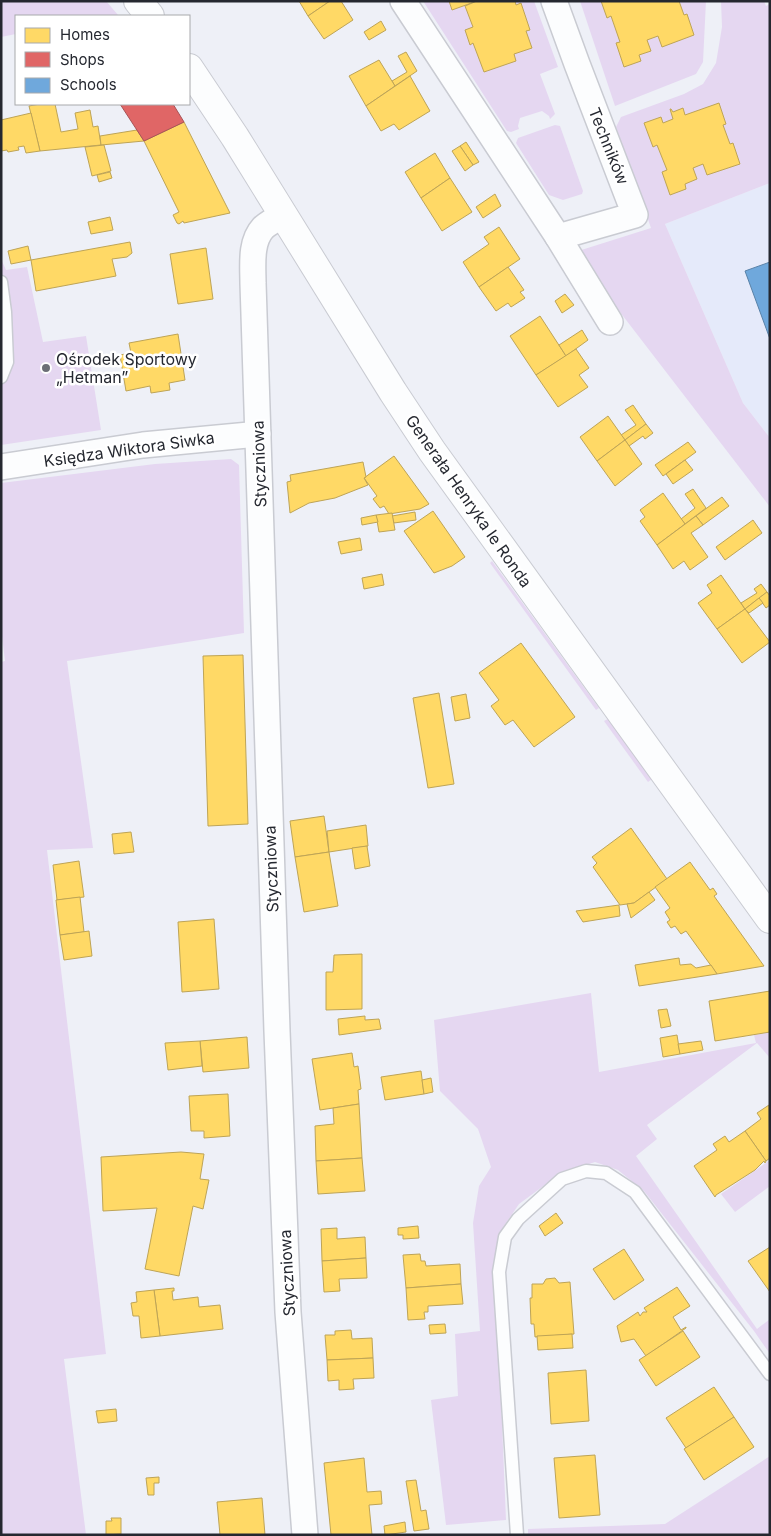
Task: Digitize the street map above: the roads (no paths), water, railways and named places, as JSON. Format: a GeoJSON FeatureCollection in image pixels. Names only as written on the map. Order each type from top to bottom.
{"type":"FeatureCollection","features":[{"type":"Feature","properties":{"kind":"street"},"geometry":{"type":"LineString","coordinates":[[138,1],[149,15]]}},
{"type":"Feature","properties":{"kind":"street"},"geometry":{"type":"LineString","coordinates":[[403,1],[558,237],[610,322]]}},
{"type":"Feature","properties":{"kind":"street","name":"Techników"},"geometry":{"type":"LineString","coordinates":[[554,1],[576,64],[635,215],[558,237]]}},
{"type":"Feature","properties":{"kind":"street","name":"Generała Henryka le Ronda"},"geometry":{"type":"LineString","coordinates":[[190,70],[235,137],[432,451],[770,919]]}},
{"type":"Feature","properties":{"kind":"street","name":"Styczniowa"},"geometry":{"type":"LineString","coordinates":[[283,214],[263,228],[258,236],[253,254],[276,1021],[288,1312],[305,1535]]}},
{"type":"Feature","properties":{"kind":"street","name":"Księdza Wiktora Siwka"},"geometry":{"type":"LineString","coordinates":[[1,467],[143,445],[258,434]]}},
{"type":"Feature","properties":{"kind":"lane"},"geometry":{"type":"LineString","coordinates":[[1,282],[5,312],[6,362],[1,377]]}},
{"type":"Feature","properties":{"kind":"lane"},"geometry":{"type":"LineString","coordinates":[[517,1535],[499,1272],[505,1237],[518,1219],[562,1179],[586,1171],[606,1173],[635,1192],[770,1374]]}},
{"type":"Feature","properties":{"kind":"place","name":"Ośrodek Sportowy „Hetman”"},"geometry":{"type":"Point","coordinates":[46,368]}}]}
